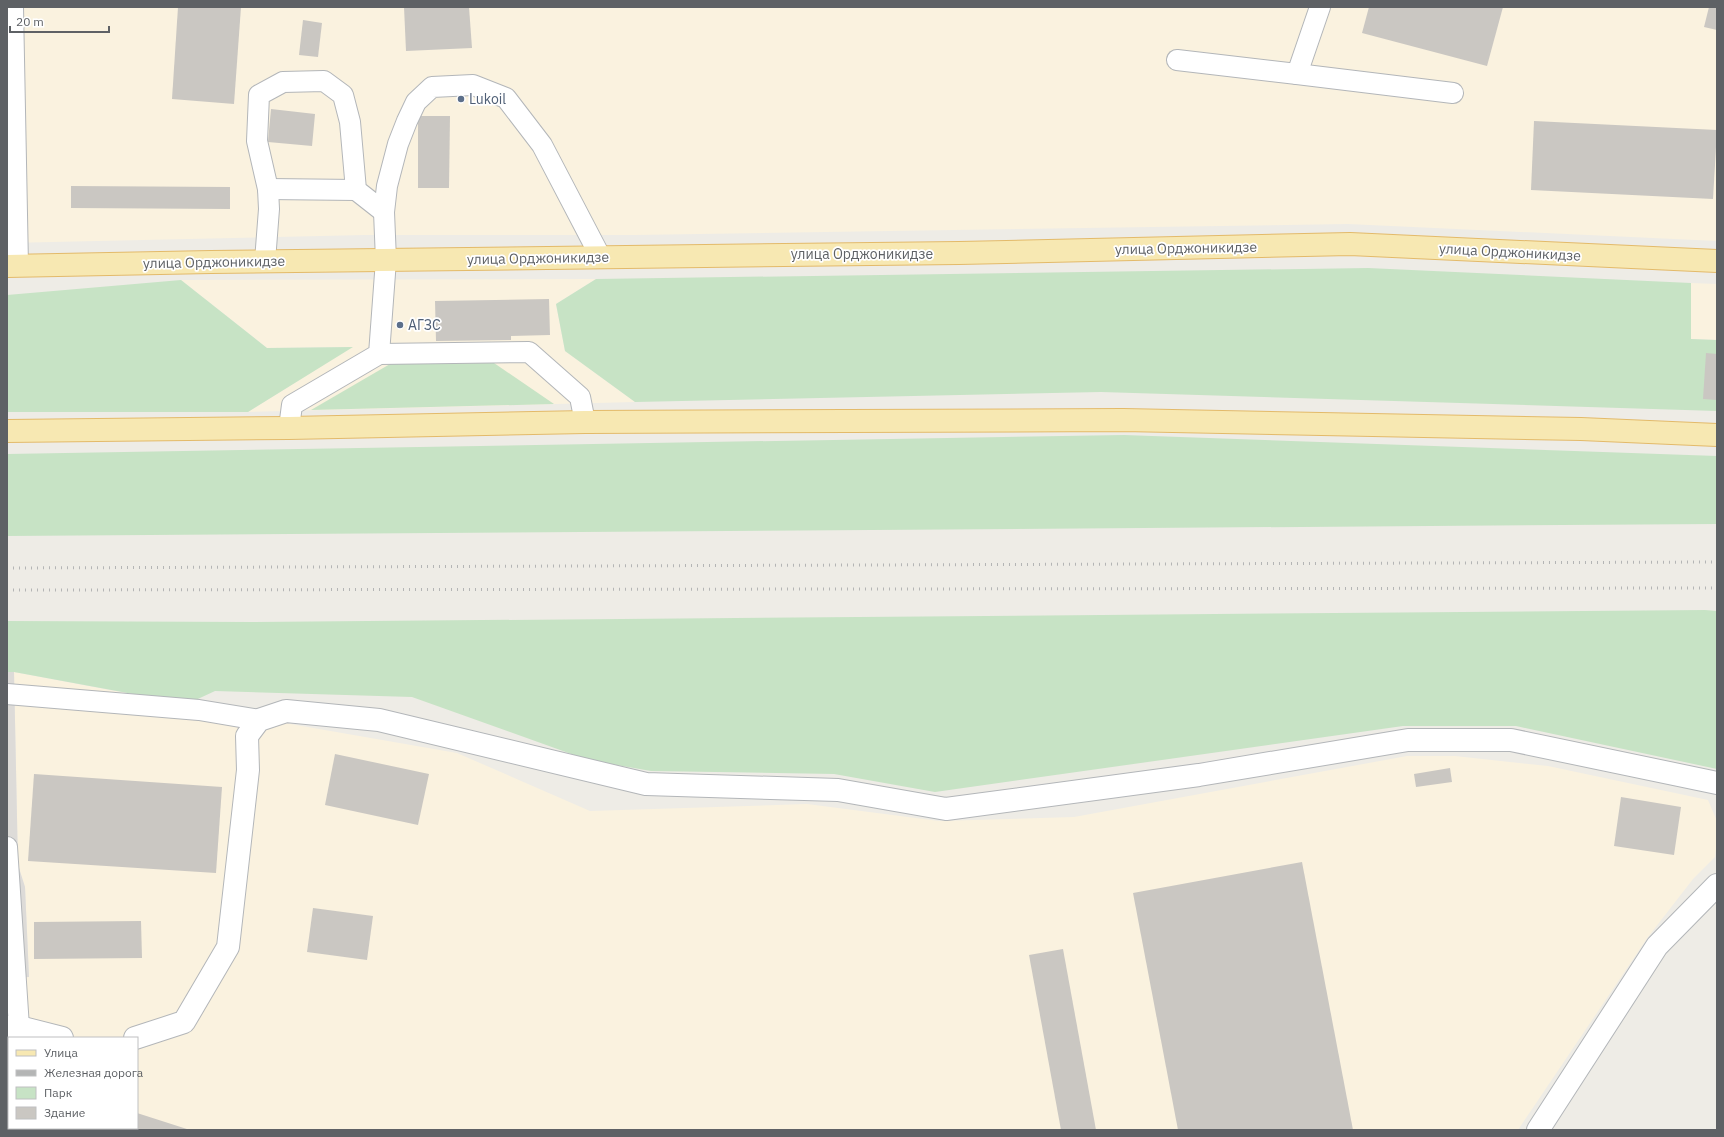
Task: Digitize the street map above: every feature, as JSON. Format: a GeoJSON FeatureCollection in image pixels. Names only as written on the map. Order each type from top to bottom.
{"type":"FeatureCollection","features":[{"type":"Feature","properties":{"kind":"main road","name":"улица Орджоникидзе"},"geometry":{"type":"LineString","coordinates":[[13,266],[600,256],[959,253],[1350,244],[1717,262]]}},
{"type":"Feature","properties":{"kind":"main road"},"geometry":{"type":"LineString","coordinates":[[7,431],[289,428],[585,422],[1123,420],[1573,429],[1717,435]]}},
{"type":"Feature","properties":{"kind":"street"},"geometry":{"type":"LineString","coordinates":[[138,1037],[184,1022],[228,947],[248,770],[247,736],[259,720],[286,711],[379,720],[646,784],[838,790],[946,809],[1200,775],[1408,740],[1511,740],[1717,783]]}},
{"type":"Feature","properties":{"kind":"street"},"geometry":{"type":"LineString","coordinates":[[1538,1130],[1657,946],[1717,885]]}},
{"type":"Feature","properties":{"kind":"street"},"geometry":{"type":"LineString","coordinates":[[13,1027],[58,1037]]}},
{"type":"Feature","properties":{"kind":"lane"},"geometry":{"type":"LineString","coordinates":[[13,7],[13,266]]}},
{"type":"Feature","properties":{"kind":"lane"},"geometry":{"type":"LineString","coordinates":[[1297,74],[1320,7]]}},
{"type":"Feature","properties":{"kind":"lane"},"geometry":{"type":"LineString","coordinates":[[1177,60],[1453,93]]}},
{"type":"Feature","properties":{"kind":"lane"},"geometry":{"type":"LineString","coordinates":[[265,261],[269,209],[268,189],[257,141],[259,95],[283,82],[324,81],[343,95],[350,122],[356,190]]}},
{"type":"Feature","properties":{"kind":"lane"},"geometry":{"type":"LineString","coordinates":[[379,354],[386,260],[384,212],[387,186],[398,144],[416,102],[432,87],[473,85],[506,98],[542,145],[600,256]]}},
{"type":"Feature","properties":{"kind":"lane"},"geometry":{"type":"LineString","coordinates":[[268,189],[356,190],[384,212]]}},
{"type":"Feature","properties":{"kind":"lane"},"geometry":{"type":"LineString","coordinates":[[289,428],[292,404],[379,354],[529,352],[580,397],[585,422]]}},
{"type":"Feature","properties":{"kind":"lane"},"geometry":{"type":"LineString","coordinates":[[7,694],[199,710],[259,720]]}},
{"type":"Feature","properties":{"kind":"lane"},"geometry":{"type":"LineString","coordinates":[[7,846],[13,1027]]}},
{"type":"Feature","properties":{"kind":"shaded area"},"geometry":{"type":"Polygon","coordinates":[[[7,7],[1717,7],[1717,241],[1348,224],[634,235],[365,235],[7,243],[7,7]]]}},
{"type":"Feature","properties":{"kind":"shaded area","name":"АГЗС"},"geometry":{"type":"Polygon","coordinates":[[[596,279],[556,304],[565,351],[635,402],[248,412],[352,347],[267,348],[181,280],[596,279]]]}},
{"type":"Feature","properties":{"kind":"shaded area"},"geometry":{"type":"Polygon","coordinates":[[[1691,283],[1717,284],[1717,340],[1691,339],[1691,283]]]}},
{"type":"Feature","properties":{"kind":"shaded area"},"geometry":{"type":"Polygon","coordinates":[[[7,672],[14,672],[18,865],[25,887],[29,977],[7,978],[7,672]]]}},
{"type":"Feature","properties":{"kind":"shaded area"},"geometry":{"type":"Polygon","coordinates":[[[14,672],[296,725],[457,753],[590,811],[807,804],[939,821],[1074,817],[1407,756],[1455,756],[1548,766],[1708,800],[1717,821],[1715,857],[1693,879],[1648,937],[1518,1130],[7,1130],[7,978],[29,977],[25,887],[18,865],[14,672]]]}},
{"type":"Feature","properties":{"kind":"green space"},"geometry":{"type":"Polygon","coordinates":[[[1368,268],[1691,283],[1691,339],[1717,340],[1717,411],[1101,392],[635,402],[565,351],[556,304],[596,279],[1368,268]]]}},
{"type":"Feature","properties":{"kind":"green space"},"geometry":{"type":"Polygon","coordinates":[[[181,280],[267,348],[353,347],[248,412],[7,412],[7,295],[181,280]]]}},
{"type":"Feature","properties":{"kind":"green space"},"geometry":{"type":"Polygon","coordinates":[[[494,363],[554,404],[311,410],[390,364],[494,363]]]}},
{"type":"Feature","properties":{"kind":"green space"},"geometry":{"type":"Polygon","coordinates":[[[1124,435],[1717,456],[1717,524],[7,536],[7,454],[1124,435]]]}},
{"type":"Feature","properties":{"kind":"green space"},"geometry":{"type":"Polygon","coordinates":[[[1717,611],[1717,769],[1516,726],[1403,726],[935,792],[834,774],[651,771],[588,760],[412,697],[215,691],[187,704],[14,672],[7,672],[7,621],[251,622],[1717,611]]]}},
{"type":"Feature","properties":{"kind":"building"},"geometry":{"type":"Polygon","coordinates":[[[178,7],[241,7],[234,104],[172,99],[178,7]]]}},
{"type":"Feature","properties":{"kind":"building"},"geometry":{"type":"Polygon","coordinates":[[[404,7],[469,7],[472,48],[406,51],[404,7]]]}},
{"type":"Feature","properties":{"kind":"building"},"geometry":{"type":"Polygon","coordinates":[[[1369,7],[1503,7],[1487,66],[1362,33],[1369,7]]]}},
{"type":"Feature","properties":{"kind":"building"},"geometry":{"type":"Polygon","coordinates":[[[1709,7],[1717,7],[1717,30],[1704,27],[1709,7]]]}},
{"type":"Feature","properties":{"kind":"building"},"geometry":{"type":"Polygon","coordinates":[[[303,20],[322,23],[318,57],[299,55],[303,20]]]}},
{"type":"Feature","properties":{"kind":"building"},"geometry":{"type":"Polygon","coordinates":[[[271,109],[315,114],[312,146],[268,142],[271,109]]]}},
{"type":"Feature","properties":{"kind":"building"},"geometry":{"type":"Polygon","coordinates":[[[418,116],[450,116],[449,188],[418,188],[418,116]]]}},
{"type":"Feature","properties":{"kind":"building"},"geometry":{"type":"Polygon","coordinates":[[[1534,121],[1717,130],[1713,199],[1531,190],[1534,121]]]}},
{"type":"Feature","properties":{"kind":"building"},"geometry":{"type":"Polygon","coordinates":[[[71,186],[230,187],[230,209],[71,208],[71,186]]]}},
{"type":"Feature","properties":{"kind":"building"},"geometry":{"type":"Polygon","coordinates":[[[549,299],[550,335],[511,336],[511,340],[436,341],[435,301],[549,299]]]}},
{"type":"Feature","properties":{"kind":"building"},"geometry":{"type":"Polygon","coordinates":[[[1706,353],[1717,354],[1717,400],[1703,399],[1706,353]]]}},
{"type":"Feature","properties":{"kind":"building"},"geometry":{"type":"Polygon","coordinates":[[[335,754],[429,774],[418,825],[325,805],[335,754]]]}},
{"type":"Feature","properties":{"kind":"building"},"geometry":{"type":"Polygon","coordinates":[[[1450,768],[1452,782],[1416,787],[1414,774],[1450,768]]]}},
{"type":"Feature","properties":{"kind":"building"},"geometry":{"type":"Polygon","coordinates":[[[34,774],[222,787],[216,873],[28,861],[34,774]]]}},
{"type":"Feature","properties":{"kind":"building"},"geometry":{"type":"Polygon","coordinates":[[[1621,797],[1681,807],[1674,855],[1614,846],[1621,797]]]}},
{"type":"Feature","properties":{"kind":"building"},"geometry":{"type":"Polygon","coordinates":[[[1302,862],[1353,1130],[1178,1130],[1133,893],[1302,862]]]}},
{"type":"Feature","properties":{"kind":"building"},"geometry":{"type":"Polygon","coordinates":[[[313,908],[373,916],[367,960],[307,952],[313,908]]]}},
{"type":"Feature","properties":{"kind":"building"},"geometry":{"type":"Polygon","coordinates":[[[141,921],[142,958],[34,959],[34,922],[141,921]]]}},
{"type":"Feature","properties":{"kind":"building"},"geometry":{"type":"Polygon","coordinates":[[[1063,949],[1096,1130],[1061,1130],[1029,955],[1063,949]]]}},
{"type":"Feature","properties":{"kind":"building"},"geometry":{"type":"Polygon","coordinates":[[[8,1099],[8,1129],[36,1129],[7,1130],[8,1099]]]}},
{"type":"Feature","properties":{"kind":"building"},"geometry":{"type":"Polygon","coordinates":[[[138,1113],[190,1130],[123,1130],[138,1129],[138,1113]]]}},
{"type":"Feature","properties":{"kind":"railway"},"geometry":{"type":"LineString","coordinates":[[7,568],[1717,562]]}},
{"type":"Feature","properties":{"kind":"railway"},"geometry":{"type":"LineString","coordinates":[[7,590],[1717,588]]}},
{"type":"Feature","properties":{"kind":"place","name":"Lukoil"},"geometry":{"type":"Point","coordinates":[461,99]}},
{"type":"Feature","properties":{"kind":"place","name":"АГЗС"},"geometry":{"type":"Point","coordinates":[400,325]}}]}
